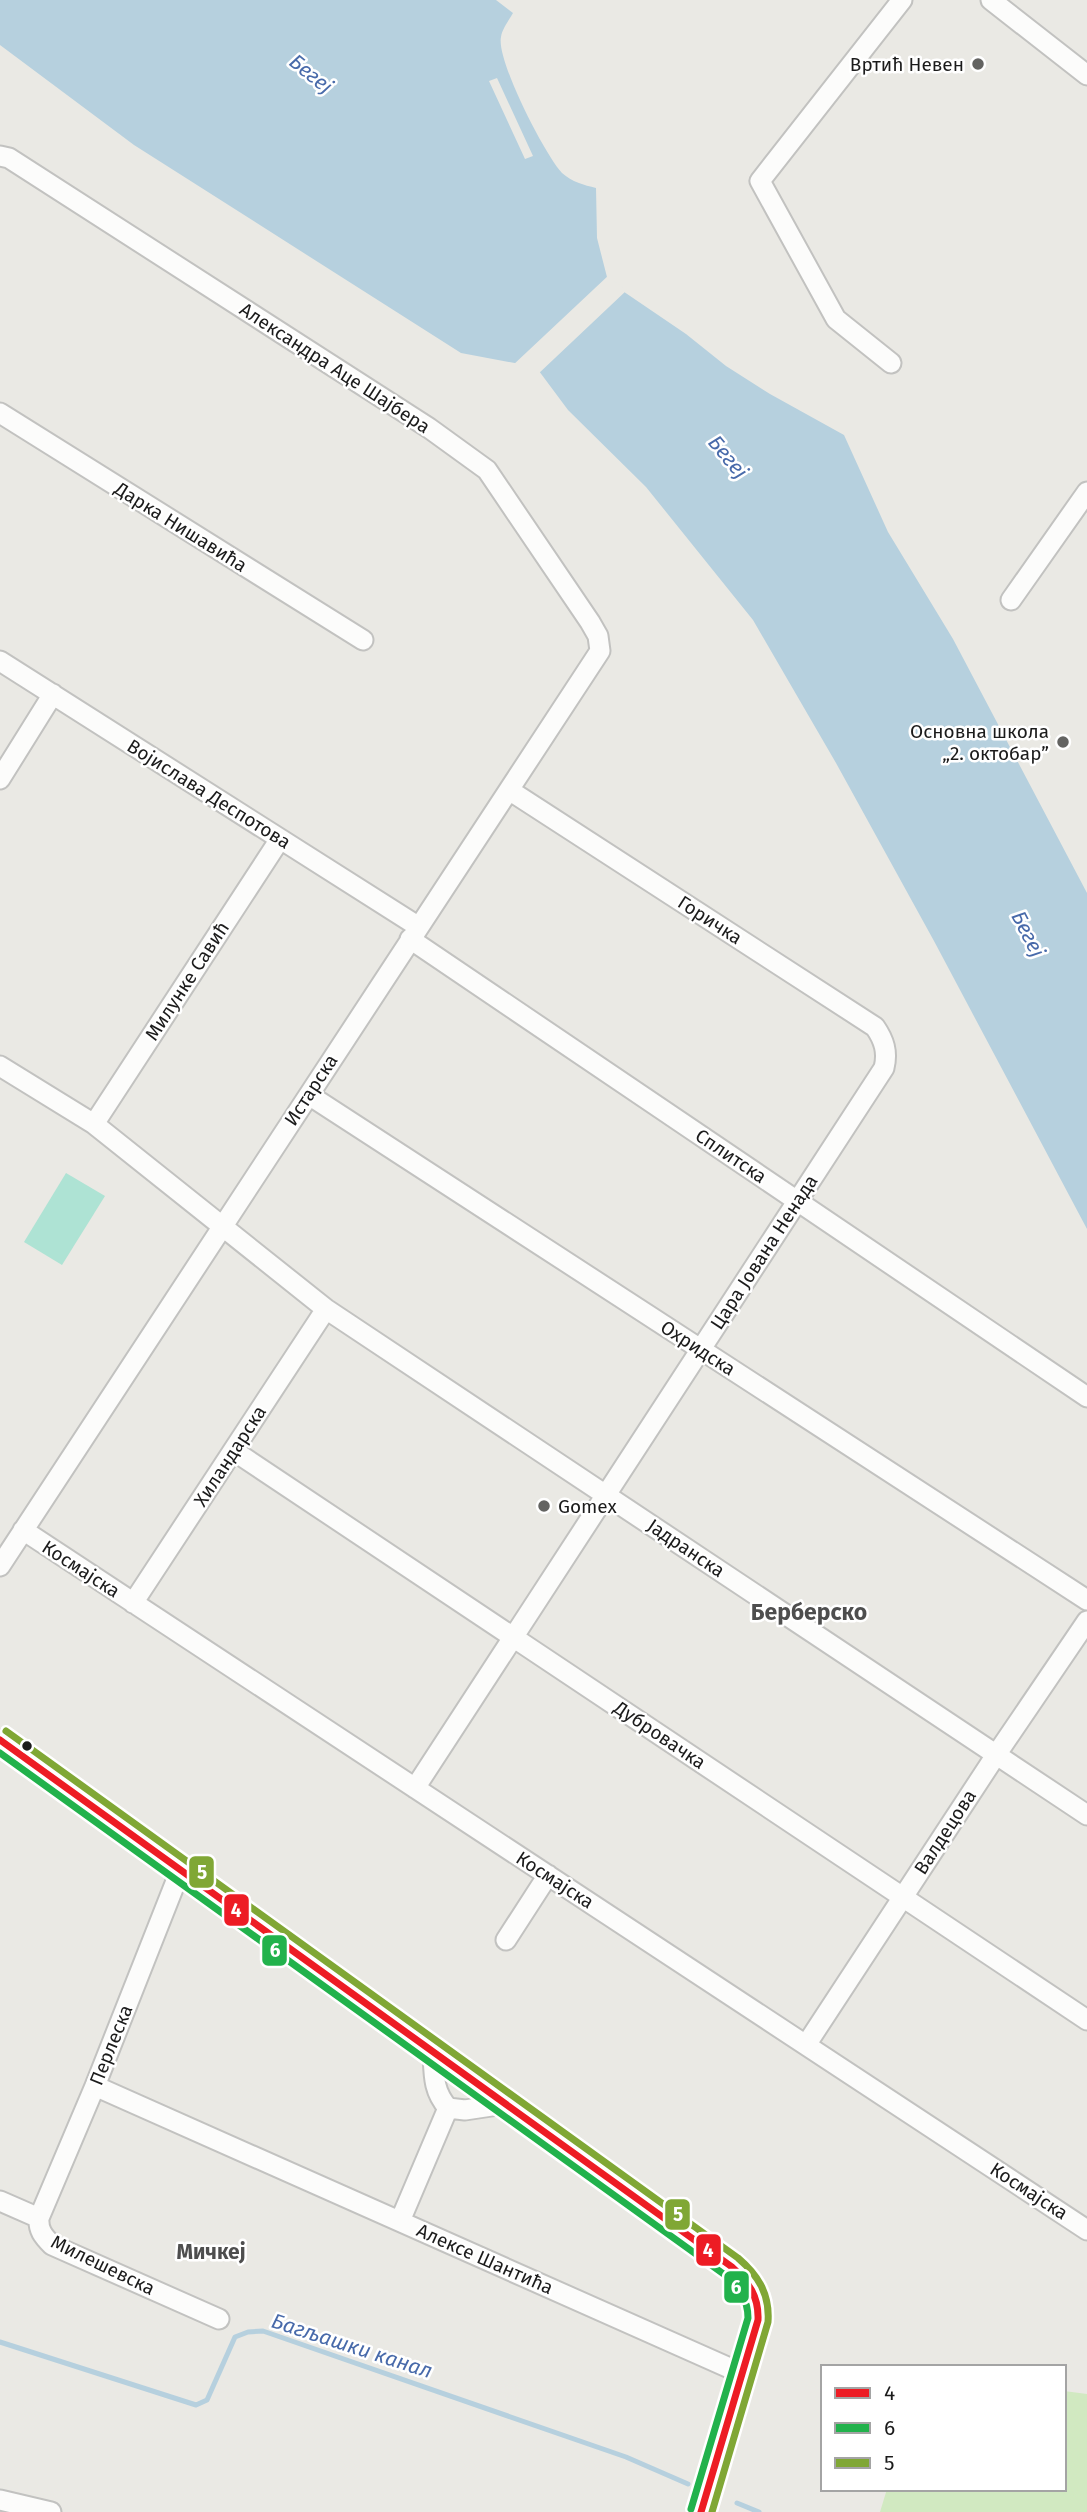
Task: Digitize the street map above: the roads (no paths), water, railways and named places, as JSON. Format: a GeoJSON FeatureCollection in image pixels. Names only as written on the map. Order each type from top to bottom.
{"type":"FeatureCollection","features":[{"type":"Feature","properties":{"kind":"street"},"geometry":{"type":"LineString","coordinates":[[891,363],[836,319],[760,181],[902,0]]}},
{"type":"Feature","properties":{"kind":"street"},"geometry":{"type":"LineString","coordinates":[[991,0],[1087,75]]}},
{"type":"Feature","properties":{"kind":"street","name":"Александра Аце Шајбера"},"geometry":{"type":"LineString","coordinates":[[0,156],[9,158],[429,428],[487,470],[590,622],[598,636],[600,651]]}},
{"type":"Feature","properties":{"kind":"street","name":"Дарка Нишавића"},"geometry":{"type":"LineString","coordinates":[[0,413],[363,640]]}},
{"type":"Feature","properties":{"kind":"street"},"geometry":{"type":"LineString","coordinates":[[1011,600],[1087,492]]}},
{"type":"Feature","properties":{"kind":"street","name":"Истарска"},"geometry":{"type":"LineString","coordinates":[[0,1566],[600,651]]}},
{"type":"Feature","properties":{"kind":"street","name":"Војислава Деспотова"},"geometry":{"type":"LineString","coordinates":[[0,661],[280,839],[415,933]]}},
{"type":"Feature","properties":{"kind":"street"},"geometry":{"type":"LineString","coordinates":[[0,779],[53,694]]}},
{"type":"Feature","properties":{"kind":"street","name":"Горичка"},"geometry":{"type":"LineString","coordinates":[[509,790],[874,1027],[884,1043],[884,1068]]}},
{"type":"Feature","properties":{"kind":"street","name":"Милунке Савић"},"geometry":{"type":"LineString","coordinates":[[94,1124],[280,839]]}},
{"type":"Feature","properties":{"kind":"street","name":"Сплитска"},"geometry":{"type":"LineString","coordinates":[[415,933],[798,1201],[1087,1397]]}},
{"type":"Feature","properties":{"kind":"street","name":"Јадранска"},"geometry":{"type":"LineString","coordinates":[[0,1066],[94,1124],[326,1309],[1087,1815]]}},
{"type":"Feature","properties":{"kind":"street","name":"Цара Јована Ненада"},"geometry":{"type":"LineString","coordinates":[[415,1788],[884,1068]]}},
{"type":"Feature","properties":{"kind":"street","name":"Охридска"},"geometry":{"type":"LineString","coordinates":[[309,1095],[1087,1600]]}},
{"type":"Feature","properties":{"kind":"street","name":"Хиландарска"},"geometry":{"type":"LineString","coordinates":[[133,1603],[326,1309]]}},
{"type":"Feature","properties":{"kind":"street","name":"Дубровачка"},"geometry":{"type":"LineString","coordinates":[[234,1451],[1087,2020]]}},
{"type":"Feature","properties":{"kind":"street","name":"Космајска"},"geometry":{"type":"LineString","coordinates":[[23,1530],[1087,2230]]}},
{"type":"Feature","properties":{"kind":"street","name":"Валдецова"},"geometry":{"type":"LineString","coordinates":[[806,2045],[1087,1621]]}},
{"type":"Feature","properties":{"kind":"street"},"geometry":{"type":"LineString","coordinates":[[1,1744],[724,2260],[746,2280],[753,2288],[759,2308],[756,2332],[701,2512]]}},
{"type":"Feature","properties":{"kind":"street","name":"Перлеска"},"geometry":{"type":"LineString","coordinates":[[39,2218],[95,2086],[180,1871]]}},
{"type":"Feature","properties":{"kind":"street"},"geometry":{"type":"LineString","coordinates":[[506,1940],[548,1875]]}},
{"type":"Feature","properties":{"kind":"street"},"geometry":{"type":"LineString","coordinates":[[433,2053],[434,2086],[439,2098],[448,2108],[465,2110],[505,2104]]}},
{"type":"Feature","properties":{"kind":"street","name":"Алексе Шантића"},"geometry":{"type":"LineString","coordinates":[[95,2086],[743,2374]]}},
{"type":"Feature","properties":{"kind":"street"},"geometry":{"type":"LineString","coordinates":[[400,2221],[448,2108]]}},
{"type":"Feature","properties":{"kind":"street","name":"Милешевска"},"geometry":{"type":"LineString","coordinates":[[0,2201],[39,2218],[38,2227],[43,2237],[52,2245],[219,2319]]}},
{"type":"Feature","properties":{"kind":"street"},"geometry":{"type":"LineString","coordinates":[[0,2500],[51,2512]]}},
{"type":"Feature","properties":{"kind":"water","name":"Бегеј"},"geometry":{"type":"Polygon","coordinates":[[[0,0],[496,0],[513,13],[501,37],[501,49],[506,65],[523,107],[554,163],[570,179],[596,188],[597,238],[608,281],[686,334],[726,366],[844,435],[888,532],[953,639],[1087,893],[1087,1229],[934,941],[753,620],[646,487],[568,410],[536,367],[461,353],[134,145],[0,45],[0,0]]]}},
{"type":"Feature","properties":{"kind":"waterway","name":"Багљашки канал"},"geometry":{"type":"LineString","coordinates":[[0,2342],[196,2405],[207,2400],[235,2337],[248,2332],[263,2331],[626,2457],[688,2484]]}},
{"type":"Feature","properties":{"kind":"waterway","name":"Багљашки канал"},"geometry":{"type":"LineString","coordinates":[[737,2503],[759,2512]]}},
{"type":"Feature","properties":{"kind":"place","name":"Вртић Невен"},"geometry":{"type":"Point","coordinates":[978,64]}},
{"type":"Feature","properties":{"kind":"place","name":"Основна школа „2. октобар”"},"geometry":{"type":"Point","coordinates":[1063,742]}},
{"type":"Feature","properties":{"kind":"place","name":"Gomex"},"geometry":{"type":"Point","coordinates":[544,1506]}},
{"type":"Feature","properties":{"kind":"district","name":"Берберско"},"geometry":{"type":"Point","coordinates":[809,1612]}},
{"type":"Feature","properties":{"kind":"district","name":"Мичкеј"},"geometry":{"type":"Point","coordinates":[211,2252]}}]}
